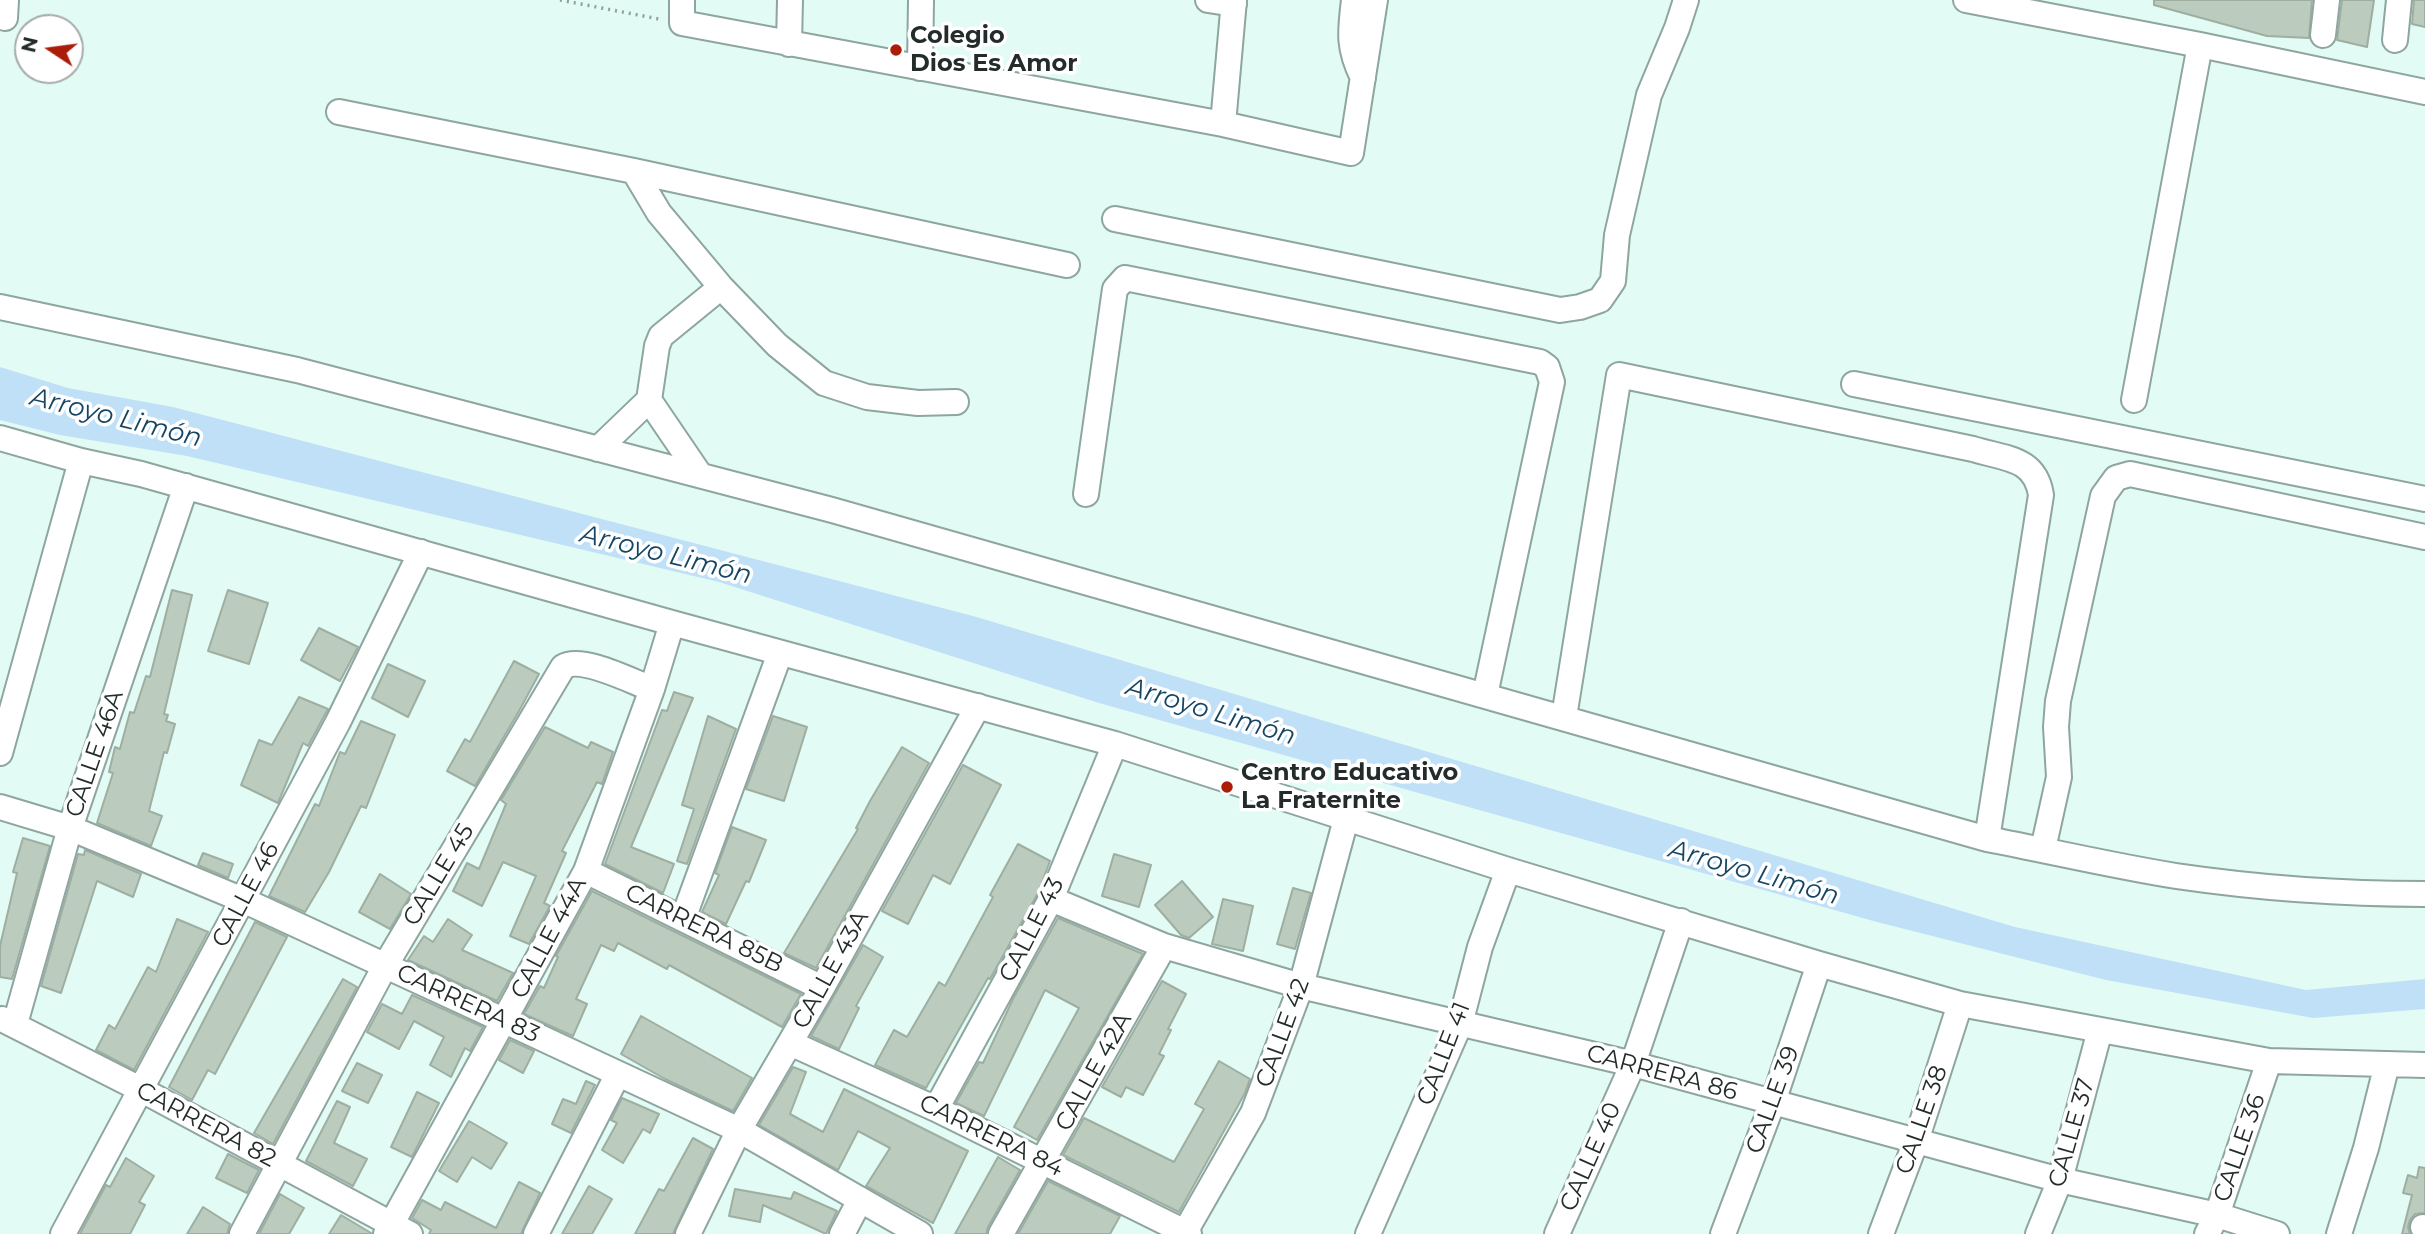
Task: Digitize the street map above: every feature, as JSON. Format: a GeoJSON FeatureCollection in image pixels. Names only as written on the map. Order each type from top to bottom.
{"type":"FeatureCollection","features":[{"type":"Feature","properties":{"kind":"street"},"geometry":{"type":"LineString","coordinates":[[789,44],[790,0]]}},
{"type":"Feature","properties":{"kind":"street"},"geometry":{"type":"LineString","coordinates":[[919,68],[921,0]]}},
{"type":"Feature","properties":{"kind":"street"},"geometry":{"type":"LineString","coordinates":[[1208,0],[1234,2],[1223,124]]}},
{"type":"Feature","properties":{"kind":"street"},"geometry":{"type":"LineString","coordinates":[[1354,0],[1351,46],[1353,59],[1363,78]]}},
{"type":"Feature","properties":{"kind":"street"},"geometry":{"type":"LineString","coordinates":[[682,11],[789,44],[1223,124],[1351,153],[1376,0]]}},
{"type":"Feature","properties":{"kind":"street"},"geometry":{"type":"LineString","coordinates":[[1115,219],[1560,310],[1600,300],[1614,281],[1618,235],[1649,95],[1686,0]]}},
{"type":"Feature","properties":{"kind":"street"},"geometry":{"type":"LineString","coordinates":[[1966,0],[2425,92]]}},
{"type":"Feature","properties":{"kind":"street"},"geometry":{"type":"LineString","coordinates":[[2323,36],[2328,0]]}},
{"type":"Feature","properties":{"kind":"street"},"geometry":{"type":"LineString","coordinates":[[2395,40],[2399,0]]}},
{"type":"Feature","properties":{"kind":"street"},"geometry":{"type":"LineString","coordinates":[[2134,401],[2200,45]]}},
{"type":"Feature","properties":{"kind":"street"},"geometry":{"type":"LineString","coordinates":[[340,112],[634,171],[1067,265]]}},
{"type":"Feature","properties":{"kind":"street"},"geometry":{"type":"LineString","coordinates":[[634,171],[659,214],[721,287],[777,345],[824,383],[867,397],[918,403],[956,402]]}},
{"type":"Feature","properties":{"kind":"street"},"geometry":{"type":"LineString","coordinates":[[1086,495],[1115,289],[1125,278],[1540,362],[1548,367],[1552,382],[1485,695]]}},
{"type":"Feature","properties":{"kind":"street"},"geometry":{"type":"LineString","coordinates":[[598,449],[649,400],[661,336],[721,287]]}},
{"type":"Feature","properties":{"kind":"street"},"geometry":{"type":"LineString","coordinates":[[0,307],[297,370],[832,510],[1987,839],[2175,876],[2311,890],[2425,894]]}},
{"type":"Feature","properties":{"kind":"street"},"geometry":{"type":"LineString","coordinates":[[1564,717],[1619,375],[1973,449],[2026,465],[2034,472],[2041,495],[1987,839]]}},
{"type":"Feature","properties":{"kind":"street"},"geometry":{"type":"LineString","coordinates":[[1854,384],[2425,499]]}},
{"type":"Feature","properties":{"kind":"street"},"geometry":{"type":"LineString","coordinates":[[649,400],[700,475]]}},
{"type":"Feature","properties":{"kind":"street"},"geometry":{"type":"LineString","coordinates":[[0,438],[186,486],[1115,744],[1508,870],[1960,1004],[2269,1061],[2425,1065]]}},
{"type":"Feature","properties":{"kind":"street"},"geometry":{"type":"LineString","coordinates":[[0,753],[81,461]]}},
{"type":"Feature","properties":{"kind":"street"},"geometry":{"type":"LineString","coordinates":[[2043,849],[2059,777],[2056,727],[2058,701],[2103,496],[2116,478],[2130,474],[2425,537]]}},
{"type":"Feature","properties":{"kind":"street","name":"CALLE 46A"},"geometry":{"type":"LineString","coordinates":[[8,1021],[186,486]]}},
{"type":"Feature","properties":{"kind":"street","name":"CALLE 46"},"geometry":{"type":"LineString","coordinates":[[64,1234],[338,722],[421,552]]}},
{"type":"Feature","properties":{"kind":"street","name":"CALLE 44A"},"geometry":{"type":"LineString","coordinates":[[396,1231],[586,870],[652,689],[672,623]]}},
{"type":"Feature","properties":{"kind":"street"},"geometry":{"type":"LineString","coordinates":[[683,919],[780,653]]}},
{"type":"Feature","properties":{"kind":"street","name":"CALLE 45"},"geometry":{"type":"LineString","coordinates":[[242,1234],[385,966],[562,667],[570,662],[582,663],[652,689]]}},
{"type":"Feature","properties":{"kind":"street","name":"CALLE 43A"},"geometry":{"type":"LineString","coordinates":[[688,1234],[739,1130],[822,988],[978,706]]}},
{"type":"Feature","properties":{"kind":"street","name":"CALLE 43"},"geometry":{"type":"LineString","coordinates":[[936,1109],[1051,900],[1115,744]]}},
{"type":"Feature","properties":{"kind":"street","name":"CARRERA 83"},"geometry":{"type":"LineString","coordinates":[[0,807],[70,828],[243,900],[505,1021],[739,1130],[920,1234]]}},
{"type":"Feature","properties":{"kind":"street","name":"CALLE 42"},"geometry":{"type":"LineString","coordinates":[[1187,1233],[1253,1113],[1301,986],[1346,819]]}},
{"type":"Feature","properties":{"kind":"street","name":"CARRERA 85B"},"geometry":{"type":"LineString","coordinates":[[586,870],[822,988]]}},
{"type":"Feature","properties":{"kind":"street","name":"CALLE 41"},"geometry":{"type":"LineString","coordinates":[[1368,1234],[1460,1024],[1480,947],[1508,870]]}},
{"type":"Feature","properties":{"kind":"street","name":"CARRERA 86"},"geometry":{"type":"LineString","coordinates":[[1051,900],[1164,946],[1301,986],[1633,1064],[2060,1180],[2212,1225],[2277,1234]]}},
{"type":"Feature","properties":{"kind":"street","name":"CALLE 40"},"geometry":{"type":"LineString","coordinates":[[1557,1234],[1633,1064],[1681,921]]}},
{"type":"Feature","properties":{"kind":"street","name":"CALLE 42A"},"geometry":{"type":"LineString","coordinates":[[1001,1234],[1164,946]]}},
{"type":"Feature","properties":{"kind":"street","name":"CALLE 39"},"geometry":{"type":"LineString","coordinates":[[1723,1234],[1773,1102],[1819,964]]}},
{"type":"Feature","properties":{"kind":"street","name":"CALLE 38"},"geometry":{"type":"LineString","coordinates":[[1881,1234],[1916,1141],[1960,1004]]}},
{"type":"Feature","properties":{"kind":"street","name":"CARRERA 82"},"geometry":{"type":"LineString","coordinates":[[8,1021],[140,1089],[396,1231]]}},
{"type":"Feature","properties":{"kind":"street","name":"CALLE 37"},"geometry":{"type":"LineString","coordinates":[[2038,1234],[2060,1180],[2100,1030]]}},
{"type":"Feature","properties":{"kind":"street","name":"CARRERA 84"},"geometry":{"type":"LineString","coordinates":[[790,1043],[936,1109],[1187,1233]]}},
{"type":"Feature","properties":{"kind":"street","name":"CALLE 36"},"geometry":{"type":"LineString","coordinates":[[2212,1225],[2269,1061]]}},
{"type":"Feature","properties":{"kind":"street"},"geometry":{"type":"LineString","coordinates":[[2339,1234],[2366,1148],[2387,1065]]}},
{"type":"Feature","properties":{"kind":"street"},"geometry":{"type":"LineString","coordinates":[[536,1234],[618,1074]]}},
{"type":"Feature","properties":{"kind":"street"},"geometry":{"type":"LineString","coordinates":[[842,1234],[860,1200]]}},
{"type":"Feature","properties":{"kind":"path"},"geometry":{"type":"LineString","coordinates":[[560,0],[682,11]]}},
{"type":"Feature","properties":{"kind":"water","name":"Arroyo Limón"},"geometry":{"type":"Polygon","coordinates":[[[0,367],[68,388],[173,407],[973,616],[2015,927],[2306,990],[2425,979],[2425,1009],[2313,1018],[2106,980],[1877,922],[1099,703],[719,582],[187,456],[60,435],[0,420],[0,367]]]}},
{"type":"Feature","properties":{"kind":"building"},"geometry":{"type":"Polygon","coordinates":[[[2154,0],[2312,0],[2309,38],[2267,36],[2154,5],[2154,0]]]}},
{"type":"Feature","properties":{"kind":"building"},"geometry":{"type":"Polygon","coordinates":[[[2342,0],[2374,0],[2367,47],[2337,40],[2342,0]]]}},
{"type":"Feature","properties":{"kind":"building"},"geometry":{"type":"Polygon","coordinates":[[[2414,0],[2425,0],[2425,27],[2412,24],[2414,0]]]}},
{"type":"Feature","properties":{"kind":"building"},"geometry":{"type":"Polygon","coordinates":[[[172,590],[192,595],[164,714],[168,715],[166,721],[175,724],[167,753],[164,752],[149,811],[162,816],[151,846],[97,823],[113,773],[109,772],[115,747],[120,749],[130,712],[134,713],[146,676],[150,677],[172,590]]]}},
{"type":"Feature","properties":{"kind":"building"},"geometry":{"type":"Polygon","coordinates":[[[228,590],[268,603],[249,664],[208,651],[228,590]]]}},
{"type":"Feature","properties":{"kind":"building"},"geometry":{"type":"Polygon","coordinates":[[[319,628],[358,647],[340,681],[301,660],[319,628]]]}},
{"type":"Feature","properties":{"kind":"building"},"geometry":{"type":"Polygon","coordinates":[[[514,661],[539,674],[475,786],[447,771],[465,739],[470,742],[514,661]]]}},
{"type":"Feature","properties":{"kind":"building"},"geometry":{"type":"Polygon","coordinates":[[[388,664],[425,681],[408,717],[372,698],[388,664]]]}},
{"type":"Feature","properties":{"kind":"building"},"geometry":{"type":"Polygon","coordinates":[[[674,692],[693,698],[631,847],[674,864],[663,893],[605,864],[662,710],[667,711],[674,692]]]}},
{"type":"Feature","properties":{"kind":"building"},"geometry":{"type":"Polygon","coordinates":[[[299,697],[328,709],[308,746],[303,743],[278,803],[241,785],[259,740],[272,745],[299,697]]]}},
{"type":"Feature","properties":{"kind":"building"},"geometry":{"type":"Polygon","coordinates":[[[708,716],[736,729],[687,864],[677,861],[694,809],[682,805],[708,716]]]}},
{"type":"Feature","properties":{"kind":"building"},"geometry":{"type":"Polygon","coordinates":[[[773,716],[807,727],[784,801],[746,789],[773,716]]]}},
{"type":"Feature","properties":{"kind":"building"},"geometry":{"type":"Polygon","coordinates":[[[361,721],[395,735],[366,808],[361,806],[329,872],[305,912],[269,896],[315,804],[319,806],[340,752],[345,754],[361,721]]]}},
{"type":"Feature","properties":{"kind":"building"},"geometry":{"type":"Polygon","coordinates":[[[545,727],[588,748],[591,742],[613,752],[602,784],[597,782],[562,851],[566,853],[544,903],[550,906],[529,944],[510,936],[536,876],[503,862],[482,906],[453,891],[467,863],[479,869],[506,804],[501,800],[545,727]]]}},
{"type":"Feature","properties":{"kind":"building"},"geometry":{"type":"Polygon","coordinates":[[[902,747],[929,763],[816,968],[784,953],[858,829],[856,828],[870,801],[902,747]]]}},
{"type":"Feature","properties":{"kind":"building"},"geometry":{"type":"Polygon","coordinates":[[[963,765],[1001,785],[950,884],[933,875],[908,924],[882,911],[963,765]]]}},
{"type":"Feature","properties":{"kind":"building"},"geometry":{"type":"Polygon","coordinates":[[[732,827],[766,840],[749,882],[746,881],[726,924],[702,912],[719,875],[715,873],[732,827]]]}},
{"type":"Feature","properties":{"kind":"building"},"geometry":{"type":"Polygon","coordinates":[[[23,838],[50,846],[12,979],[0,977],[0,946],[17,873],[13,872],[23,838]]]}},
{"type":"Feature","properties":{"kind":"building"},"geometry":{"type":"Polygon","coordinates":[[[1018,844],[1050,861],[1038,893],[926,1088],[875,1065],[894,1030],[907,1037],[939,982],[945,986],[1018,844]]]}},
{"type":"Feature","properties":{"kind":"building"},"geometry":{"type":"Polygon","coordinates":[[[85,850],[141,874],[133,897],[97,881],[61,993],[41,986],[78,854],[84,855],[85,850]]]}},
{"type":"Feature","properties":{"kind":"building"},"geometry":{"type":"Polygon","coordinates":[[[203,853],[233,864],[228,878],[198,865],[203,853]]]}},
{"type":"Feature","properties":{"kind":"building"},"geometry":{"type":"Polygon","coordinates":[[[1114,854],[1151,865],[1139,907],[1102,896],[1114,854]]]}},
{"type":"Feature","properties":{"kind":"building"},"geometry":{"type":"Polygon","coordinates":[[[380,874],[411,894],[390,929],[359,912],[380,874]]]}},
{"type":"Feature","properties":{"kind":"building"},"geometry":{"type":"Polygon","coordinates":[[[1182,881],[1213,917],[1189,938],[1181,935],[1155,905],[1182,881]]]}},
{"type":"Feature","properties":{"kind":"building"},"geometry":{"type":"Polygon","coordinates":[[[1293,888],[1311,893],[1295,949],[1277,944],[1293,888]]]}},
{"type":"Feature","properties":{"kind":"building"},"geometry":{"type":"Polygon","coordinates":[[[592,891],[801,994],[782,1027],[669,965],[667,969],[618,943],[614,951],[601,945],[576,999],[587,1004],[573,1036],[524,1014],[540,986],[544,988],[558,957],[556,956],[592,891]]]}},
{"type":"Feature","properties":{"kind":"building"},"geometry":{"type":"Polygon","coordinates":[[[1223,899],[1253,906],[1243,951],[1212,944],[1223,899]]]}},
{"type":"Feature","properties":{"kind":"building"},"geometry":{"type":"Polygon","coordinates":[[[1058,918],[1143,954],[1037,1140],[1014,1127],[1079,1008],[1045,990],[984,1116],[956,1103],[979,1062],[983,1063],[1013,999],[1058,918]]]}},
{"type":"Feature","properties":{"kind":"building"},"geometry":{"type":"Polygon","coordinates":[[[177,919],[208,932],[134,1070],[96,1050],[109,1025],[115,1029],[148,967],[156,972],[177,919]]]}},
{"type":"Feature","properties":{"kind":"building"},"geometry":{"type":"Polygon","coordinates":[[[448,919],[472,935],[462,950],[513,973],[497,1001],[408,960],[424,936],[433,942],[448,919]]]}},
{"type":"Feature","properties":{"kind":"building"},"geometry":{"type":"Polygon","coordinates":[[[255,922],[287,937],[215,1074],[208,1070],[192,1100],[169,1087],[255,922]]]}},
{"type":"Feature","properties":{"kind":"building"},"geometry":{"type":"Polygon","coordinates":[[[863,945],[883,957],[856,1006],[859,1008],[839,1049],[811,1036],[863,945]]]}},
{"type":"Feature","properties":{"kind":"building"},"geometry":{"type":"Polygon","coordinates":[[[343,979],[357,987],[273,1144],[254,1133],[343,979]]]}},
{"type":"Feature","properties":{"kind":"building"},"geometry":{"type":"Polygon","coordinates":[[[1162,981],[1186,994],[1159,1054],[1164,1056],[1143,1095],[1126,1087],[1121,1097],[1102,1087],[1162,981]]]}},
{"type":"Feature","properties":{"kind":"building"},"geometry":{"type":"Polygon","coordinates":[[[412,995],[483,1027],[470,1051],[465,1048],[451,1077],[430,1065],[444,1037],[414,1021],[399,1049],[367,1032],[382,1004],[402,1014],[412,995]]]}},
{"type":"Feature","properties":{"kind":"building"},"geometry":{"type":"Polygon","coordinates":[[[641,1016],[752,1078],[733,1111],[665,1079],[621,1054],[641,1016]]]}},
{"type":"Feature","properties":{"kind":"building"},"geometry":{"type":"Polygon","coordinates":[[[510,1040],[534,1051],[523,1073],[499,1060],[510,1040]]]}},
{"type":"Feature","properties":{"kind":"building"},"geometry":{"type":"Polygon","coordinates":[[[1219,1061],[1250,1079],[1245,1093],[1179,1212],[1063,1155],[1084,1118],[1174,1162],[1204,1109],[1195,1104],[1219,1061]]]}},
{"type":"Feature","properties":{"kind":"building"},"geometry":{"type":"Polygon","coordinates":[[[357,1063],[382,1075],[368,1103],[342,1091],[357,1063]]]}},
{"type":"Feature","properties":{"kind":"building"},"geometry":{"type":"Polygon","coordinates":[[[793,1067],[806,1072],[790,1114],[823,1132],[844,1089],[968,1151],[933,1223],[866,1186],[890,1148],[858,1131],[838,1170],[759,1125],[793,1067]]]}},
{"type":"Feature","properties":{"kind":"building"},"geometry":{"type":"Polygon","coordinates":[[[586,1081],[595,1085],[571,1133],[552,1124],[563,1099],[576,1104],[586,1081]]]}},
{"type":"Feature","properties":{"kind":"building"},"geometry":{"type":"Polygon","coordinates":[[[417,1092],[439,1103],[412,1157],[391,1147],[417,1092]]]}},
{"type":"Feature","properties":{"kind":"building"},"geometry":{"type":"Polygon","coordinates":[[[622,1098],[659,1114],[650,1133],[643,1129],[623,1163],[602,1150],[617,1123],[611,1120],[622,1098]]]}},
{"type":"Feature","properties":{"kind":"building"},"geometry":{"type":"Polygon","coordinates":[[[337,1101],[350,1107],[334,1143],[367,1159],[353,1186],[306,1161],[337,1101]]]}},
{"type":"Feature","properties":{"kind":"building"},"geometry":{"type":"Polygon","coordinates":[[[469,1121],[507,1143],[491,1169],[472,1157],[457,1182],[439,1171],[469,1121]]]}},
{"type":"Feature","properties":{"kind":"building"},"geometry":{"type":"Polygon","coordinates":[[[693,1138],[713,1149],[673,1234],[635,1234],[659,1189],[664,1191],[693,1138]]]}},
{"type":"Feature","properties":{"kind":"building"},"geometry":{"type":"Polygon","coordinates":[[[228,1154],[259,1170],[247,1193],[216,1178],[228,1154]]]}},
{"type":"Feature","properties":{"kind":"building"},"geometry":{"type":"Polygon","coordinates":[[[998,1157],[1020,1170],[986,1234],[955,1234],[998,1157]]]}},
{"type":"Feature","properties":{"kind":"building"},"geometry":{"type":"Polygon","coordinates":[[[126,1158],[154,1176],[139,1202],[145,1205],[130,1234],[80,1234],[106,1185],[110,1187],[126,1158]]]}},
{"type":"Feature","properties":{"kind":"building"},"geometry":{"type":"Polygon","coordinates":[[[2419,1167],[2425,1168],[2425,1213],[2415,1214],[2408,1227],[2410,1234],[2402,1234],[2412,1195],[2403,1193],[2408,1175],[2417,1178],[2419,1167]]]}},
{"type":"Feature","properties":{"kind":"building"},"geometry":{"type":"Polygon","coordinates":[[[1048,1181],[1120,1216],[1110,1234],[1018,1234],[1048,1181]]]}},
{"type":"Feature","properties":{"kind":"building"},"geometry":{"type":"Polygon","coordinates":[[[519,1182],[540,1193],[521,1234],[429,1234],[431,1230],[412,1218],[422,1200],[441,1210],[445,1202],[496,1228],[519,1182]]]}},
{"type":"Feature","properties":{"kind":"building"},"geometry":{"type":"Polygon","coordinates":[[[589,1186],[612,1199],[592,1234],[562,1234],[589,1186]]]}},
{"type":"Feature","properties":{"kind":"building"},"geometry":{"type":"Polygon","coordinates":[[[735,1189],[791,1199],[794,1192],[837,1211],[826,1234],[763,1205],[760,1222],[729,1216],[735,1189]]]}},
{"type":"Feature","properties":{"kind":"building"},"geometry":{"type":"Polygon","coordinates":[[[280,1194],[304,1208],[289,1234],[259,1234],[280,1194]]]}},
{"type":"Feature","properties":{"kind":"building"},"geometry":{"type":"Polygon","coordinates":[[[203,1207],[230,1224],[227,1234],[187,1234],[203,1207]]]}},
{"type":"Feature","properties":{"kind":"building"},"geometry":{"type":"Polygon","coordinates":[[[341,1215],[371,1233],[371,1234],[329,1234],[341,1215]]]}},
{"type":"Feature","properties":{"kind":"place","name":"Colegio Dios Es Amor"},"geometry":{"type":"Point","coordinates":[896,50]}},
{"type":"Feature","properties":{"kind":"place","name":"Centro Educativo La Fraternite"},"geometry":{"type":"Point","coordinates":[1227,787]}}]}
